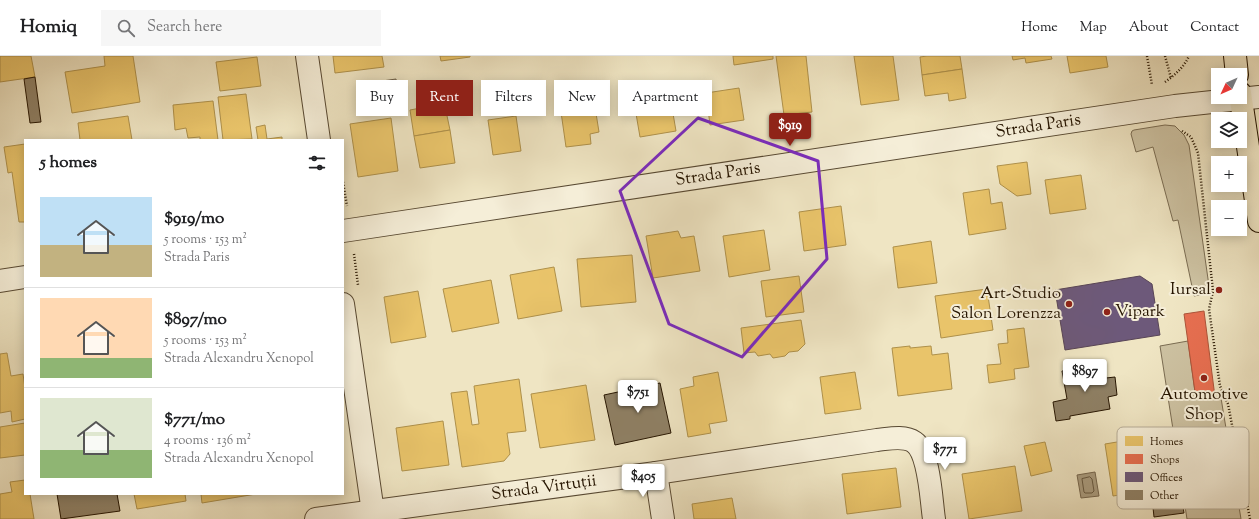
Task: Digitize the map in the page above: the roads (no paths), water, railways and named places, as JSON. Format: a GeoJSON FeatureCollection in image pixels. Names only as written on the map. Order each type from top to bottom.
{"type":"FeatureCollection","features":[{"type":"Feature","properties":{"kind":"main road"},"geometry":{"type":"LineString","coordinates":[[1235,56],[1237,68]]}},
{"type":"Feature","properties":{"kind":"main road"},"geometry":{"type":"LineString","coordinates":[[1247,97],[1259,221]]}},
{"type":"Feature","properties":{"kind":"street"},"geometry":{"type":"LineString","coordinates":[[307,56],[319,139]]}},
{"type":"Feature","properties":{"kind":"street","name":"Strada Paris"},"geometry":{"type":"LineString","coordinates":[[344,231],[1211,102]]}},
{"type":"Feature","properties":{"kind":"street"},"geometry":{"type":"LineString","coordinates":[[0,281],[24,277]]}},
{"type":"Feature","properties":{"kind":"street"},"geometry":{"type":"LineString","coordinates":[[344,311],[374,515]]}},
{"type":"Feature","properties":{"kind":"street","name":"Strada Virtuții"},"geometry":{"type":"LineString","coordinates":[[316,519],[374,515],[656,472],[899,438],[913,441],[922,451],[927,466],[934,519]]}},
{"type":"Feature","properties":{"kind":"street"},"geometry":{"type":"LineString","coordinates":[[656,472],[663,519]]}},
{"type":"Feature","properties":{"kind":"water"},"geometry":{"type":"Polygon","coordinates":[[[1095,472],[1099,496],[1081,498],[1077,475],[1095,472]]]}},
{"type":"Feature","properties":{"kind":"place","name":"Iursal"},"geometry":{"type":"Point","coordinates":[1219,290]}},
{"type":"Feature","properties":{"kind":"place","name":"Art-Studio Salon Lorenzza"},"geometry":{"type":"Point","coordinates":[1069,304]}},
{"type":"Feature","properties":{"kind":"place","name":"Vipark"},"geometry":{"type":"Point","coordinates":[1107,312]}},
{"type":"Feature","properties":{"kind":"place","name":"Automotive Shop"},"geometry":{"type":"Point","coordinates":[1204,378]}}]}
